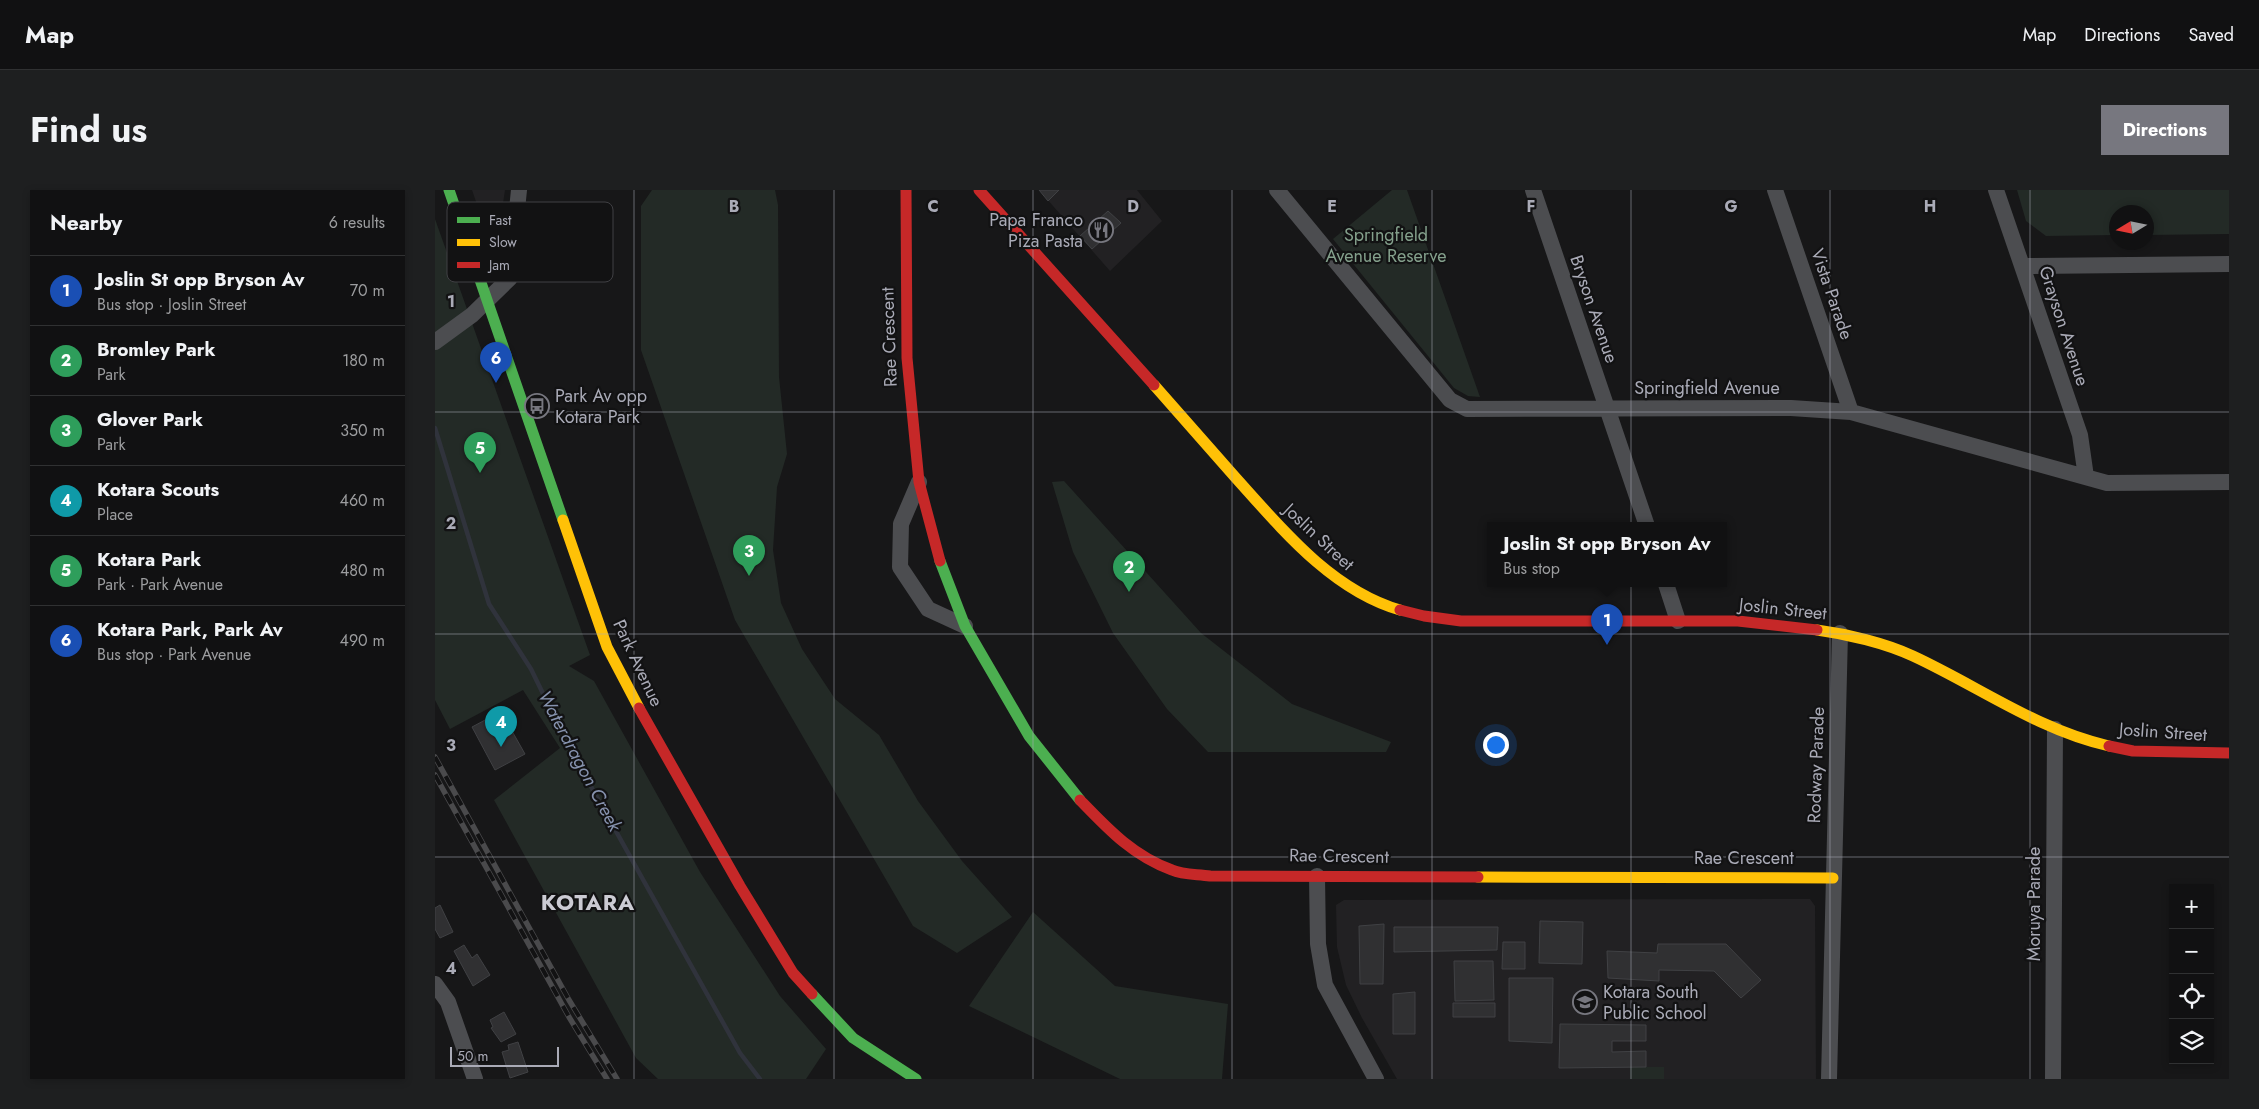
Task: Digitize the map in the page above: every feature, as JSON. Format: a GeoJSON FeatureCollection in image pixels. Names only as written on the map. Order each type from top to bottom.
{"type":"FeatureCollection","features":[{"type":"Feature","properties":{"kind":"street","name":"Park Avenue"},"geometry":{"type":"LineString","coordinates":[[449,190],[453,202]]}},
{"type":"Feature","properties":{"kind":"street","name":"Rae Crescent"},"geometry":{"type":"LineString","coordinates":[[906,190],[907,358],[919,482],[937,553],[965,626],[1029,736],[1071,791],[1119,840],[1142,856],[1173,871],[1210,876],[1833,878]]}},
{"type":"Feature","properties":{"kind":"street","name":"Joslin Street"},"geometry":{"type":"LineString","coordinates":[[979,190],[1271,517],[1306,553],[1347,586],[1381,603],[1414,614],[1461,621],[1773,623],[1840,633],[1911,655],[2055,729],[2093,742],[2133,751],[2229,753]]}},
{"type":"Feature","properties":{"kind":"street","name":"Springfield Avenue"},"geometry":{"type":"LineString","coordinates":[[1277,190],[1450,400],[1467,409],[1791,408],[1851,412],[2107,482],[2229,482]]}},
{"type":"Feature","properties":{"kind":"street","name":"Bryson Avenue"},"geometry":{"type":"LineString","coordinates":[[1533,190],[1646,522]]}},
{"type":"Feature","properties":{"kind":"street","name":"Vista Parade"},"geometry":{"type":"LineString","coordinates":[[1775,190],[1851,412]]}},
{"type":"Feature","properties":{"kind":"street","name":"Grayson Avenue"},"geometry":{"type":"LineString","coordinates":[[1996,190],[2079,436],[2086,477]]}},
{"type":"Feature","properties":{"kind":"street"},"geometry":{"type":"LineString","coordinates":[[2023,266],[2229,264]]}},
{"type":"Feature","properties":{"kind":"street","name":"Park Avenue"},"geometry":{"type":"LineString","coordinates":[[481,282],[604,637],[621,677],[740,886],[793,974],[853,1038],[916,1079]]}},
{"type":"Feature","properties":{"kind":"street"},"geometry":{"type":"LineString","coordinates":[[435,342],[488,301],[506,282]]}},
{"type":"Feature","properties":{"kind":"street","name":"Rae Crescent"},"geometry":{"type":"LineString","coordinates":[[919,482],[901,524],[901,567],[928,609],[965,626]]}},
{"type":"Feature","properties":{"kind":"street"},"geometry":{"type":"LineString","coordinates":[[1667,587],[1678,621]]}},
{"type":"Feature","properties":{"kind":"street","name":"Rodway Parade"},"geometry":{"type":"LineString","coordinates":[[1829,1079],[1840,633]]}},
{"type":"Feature","properties":{"kind":"street","name":"Moruya Parade"},"geometry":{"type":"LineString","coordinates":[[2053,1079],[2055,729]]}},
{"type":"Feature","properties":{"kind":"street"},"geometry":{"type":"LineString","coordinates":[[1317,876],[1318,944],[1325,985],[1376,1079]]}},
{"type":"Feature","properties":{"kind":"street"},"geometry":{"type":"LineString","coordinates":[[435,984],[447,1002],[475,1079]]}},
{"type":"Feature","properties":{"kind":"shaded area"},"geometry":{"type":"Polygon","coordinates":[[[472,190],[505,190],[503,202],[476,202],[472,190]]]}},
{"type":"Feature","properties":{"kind":"shaded area"},"geometry":{"type":"Polygon","coordinates":[[[1039,190],[1137,190],[1162,221],[1110,271],[1039,190]]]}},
{"type":"Feature","properties":{"kind":"shaded area","name":"Kotara South Public School"},"geometry":{"type":"Polygon","coordinates":[[[1810,899],[1815,906],[1816,1079],[1397,1079],[1362,1018],[1346,985],[1337,947],[1336,905],[1344,900],[1810,899]]]}},
{"type":"Feature","properties":{"kind":"green space"},"geometry":{"type":"Polygon","coordinates":[[[652,190],[775,190],[778,205],[779,377],[787,454],[777,487],[773,550],[781,603],[802,649],[835,699],[879,735],[918,801],[962,861],[1012,917],[957,953],[913,926],[735,620],[641,350],[641,206],[652,190]]]}},
{"type":"Feature","properties":{"kind":"green space","name":"Springfield Avenue Reserve"},"geometry":{"type":"Polygon","coordinates":[[[1392,190],[1407,190],[1480,397],[1468,396],[1454,388],[1333,239],[1392,190]]]}},
{"type":"Feature","properties":{"kind":"green space"},"geometry":{"type":"Polygon","coordinates":[[[2017,190],[2229,190],[2229,234],[2154,235],[2154,205],[2109,205],[2109,235],[2046,236],[2026,221],[2017,190]]]}},
{"type":"Feature","properties":{"kind":"green space"},"geometry":{"type":"Polygon","coordinates":[[[435,219],[447,253],[447,282],[457,282],[590,655],[569,666],[594,681],[700,872],[780,996],[826,1049],[806,1079],[658,1079],[636,1058],[494,800],[560,748],[523,690],[450,729],[435,700],[435,219]]]}},
{"type":"Feature","properties":{"kind":"green space"},"geometry":{"type":"Polygon","coordinates":[[[1064,481],[1201,633],[1292,704],[1391,742],[1386,752],[1208,752],[1167,709],[1113,633],[1073,552],[1052,482],[1064,481]]]}},
{"type":"Feature","properties":{"kind":"green space"},"geometry":{"type":"Polygon","coordinates":[[[1033,912],[1115,986],[1228,1004],[1222,1079],[1120,1079],[969,1006],[1033,912]]]}},
{"type":"Feature","properties":{"kind":"green space"},"geometry":{"type":"Polygon","coordinates":[[[1630,1067],[1664,1067],[1664,1079],[1630,1079],[1630,1067]]]}},
{"type":"Feature","properties":{"kind":"building"},"geometry":{"type":"Polygon","coordinates":[[[1039,190],[1059,190],[1048,201],[1039,190]]]}},
{"type":"Feature","properties":{"kind":"building","name":"Papa Franco Piza Pasta"},"geometry":{"type":"Polygon","coordinates":[[[1108,211],[1121,223],[1092,249],[1080,236],[1108,211]]]}},
{"type":"Feature","properties":{"kind":"building"},"geometry":{"type":"Polygon","coordinates":[[[487,719],[498,739],[512,731],[525,754],[495,770],[472,727],[487,719]]]}},
{"type":"Feature","properties":{"kind":"building"},"geometry":{"type":"Polygon","coordinates":[[[440,905],[453,932],[440,938],[435,929],[435,908],[440,905]]]}},
{"type":"Feature","properties":{"kind":"building"},"geometry":{"type":"Polygon","coordinates":[[[1540,921],[1583,922],[1582,964],[1539,963],[1540,921]]]}},
{"type":"Feature","properties":{"kind":"building"},"geometry":{"type":"Polygon","coordinates":[[[1384,924],[1383,984],[1360,984],[1359,926],[1384,924]]]}},
{"type":"Feature","properties":{"kind":"building"},"geometry":{"type":"Polygon","coordinates":[[[1394,927],[1498,927],[1497,950],[1394,952],[1394,927]]]}},
{"type":"Feature","properties":{"kind":"building"},"geometry":{"type":"Polygon","coordinates":[[[1503,942],[1525,942],[1525,969],[1502,969],[1503,942]]]}},
{"type":"Feature","properties":{"kind":"building"},"geometry":{"type":"Polygon","coordinates":[[[1658,944],[1726,944],[1761,980],[1741,998],[1714,971],[1659,970],[1659,981],[1608,978],[1607,951],[1657,953],[1658,944]]]}},
{"type":"Feature","properties":{"kind":"building"},"geometry":{"type":"Polygon","coordinates":[[[464,945],[472,958],[477,954],[490,975],[473,986],[454,951],[464,945]]]}},
{"type":"Feature","properties":{"kind":"building"},"geometry":{"type":"Polygon","coordinates":[[[1454,961],[1493,961],[1494,1000],[1455,1001],[1454,961]]]}},
{"type":"Feature","properties":{"kind":"building"},"geometry":{"type":"Polygon","coordinates":[[[1509,978],[1553,978],[1552,1043],[1509,1041],[1509,978]]]}},
{"type":"Feature","properties":{"kind":"building"},"geometry":{"type":"Polygon","coordinates":[[[1415,992],[1415,1034],[1393,1034],[1393,994],[1415,992]]]}},
{"type":"Feature","properties":{"kind":"building"},"geometry":{"type":"Polygon","coordinates":[[[1453,1003],[1495,1003],[1495,1017],[1453,1017],[1453,1003]]]}},
{"type":"Feature","properties":{"kind":"building"},"geometry":{"type":"Polygon","coordinates":[[[504,1012],[516,1034],[501,1042],[491,1028],[493,1027],[490,1020],[504,1012]]]}},
{"type":"Feature","properties":{"kind":"building"},"geometry":{"type":"Polygon","coordinates":[[[1560,1024],[1646,1025],[1646,1041],[1612,1041],[1612,1052],[1646,1051],[1646,1067],[1559,1068],[1560,1024]]]}},
{"type":"Feature","properties":{"kind":"building"},"geometry":{"type":"Polygon","coordinates":[[[518,1042],[528,1072],[510,1078],[502,1052],[509,1050],[508,1045],[518,1042]]]}},
{"type":"Feature","properties":{"kind":"waterway","name":"Waterdragon Creek"},"geometry":{"type":"LineString","coordinates":[[435,428],[489,604],[531,669],[570,749],[740,1053],[760,1079]]}},
{"type":"Feature","properties":{"kind":"railway"},"geometry":{"type":"LineString","coordinates":[[435,757],[569,1000],[617,1079]]}},
{"type":"Feature","properties":{"kind":"railway"},"geometry":{"type":"LineString","coordinates":[[435,775],[569,1017],[607,1079]]}},
{"type":"Feature","properties":{"kind":"traffic: fast"},"geometry":{"type":"LineString","coordinates":[[449,190],[453,202]]}},
{"type":"Feature","properties":{"kind":"traffic: fast"},"geometry":{"type":"LineString","coordinates":[[481,282],[563,520]]}},
{"type":"Feature","properties":{"kind":"traffic: fast"},"geometry":{"type":"LineString","coordinates":[[940,561],[965,626],[1029,736],[1080,800]]}},
{"type":"Feature","properties":{"kind":"traffic: fast"},"geometry":{"type":"LineString","coordinates":[[812,994],[853,1038],[916,1079]]}},
{"type":"Feature","properties":{"kind":"traffic: slow"},"geometry":{"type":"LineString","coordinates":[[1154,385],[1270,516],[1309,555],[1352,588],[1375,601],[1400,610]]}},
{"type":"Feature","properties":{"kind":"traffic: slow"},"geometry":{"type":"LineString","coordinates":[[563,520],[607,647],[639,708]]}},
{"type":"Feature","properties":{"kind":"traffic: slow"},"geometry":{"type":"LineString","coordinates":[[1817,630],[1866,640],[1902,651],[2033,718],[2083,739],[2109,746]]}},
{"type":"Feature","properties":{"kind":"traffic: slow"},"geometry":{"type":"LineString","coordinates":[[1478,877],[1833,878]]}},
{"type":"Feature","properties":{"kind":"traffic: jam"},"geometry":{"type":"LineString","coordinates":[[906,190],[907,358],[919,482],[940,561]]}},
{"type":"Feature","properties":{"kind":"traffic: jam"},"geometry":{"type":"LineString","coordinates":[[979,190],[1154,385]]}},
{"type":"Feature","properties":{"kind":"traffic: jam"},"geometry":{"type":"LineString","coordinates":[[1400,610],[1424,616],[1461,621],[1738,621],[1817,630]]}},
{"type":"Feature","properties":{"kind":"traffic: jam"},"geometry":{"type":"LineString","coordinates":[[639,708],[740,886],[793,973],[812,994]]}},
{"type":"Feature","properties":{"kind":"traffic: jam"},"geometry":{"type":"LineString","coordinates":[[2109,746],[2133,751],[2229,753]]}},
{"type":"Feature","properties":{"kind":"traffic: jam"},"geometry":{"type":"LineString","coordinates":[[1080,800],[1111,831],[1133,849],[1158,864],[1181,873],[1210,876],[1478,877]]}},
{"type":"Feature","properties":{"kind":"place","name":"Papa Franco Piza Pasta"},"geometry":{"type":"Point","coordinates":[1101,230]}},
{"type":"Feature","properties":{"kind":"place","name":"Kotara Park, Park Av"},"geometry":{"type":"Point","coordinates":[496,383]}},
{"type":"Feature","properties":{"kind":"place","name":"Park Av opp Kotara Park"},"geometry":{"type":"Point","coordinates":[537,406]}},
{"type":"Feature","properties":{"kind":"place","name":"Kotara Park"},"geometry":{"type":"Point","coordinates":[480,473]}},
{"type":"Feature","properties":{"kind":"place","name":"Glover Park"},"geometry":{"type":"Point","coordinates":[749,576]}},
{"type":"Feature","properties":{"kind":"place","name":"Bromley Park"},"geometry":{"type":"Point","coordinates":[1129,592]}},
{"type":"Feature","properties":{"kind":"place","name":"Joslin St opp Bryson Av"},"geometry":{"type":"Point","coordinates":[1607,645]}},
{"type":"Feature","properties":{"kind":"place","name":"Kotara Scouts"},"geometry":{"type":"Point","coordinates":[501,747]}},
{"type":"Feature","properties":{"kind":"place","name":"Kotara South Public School"},"geometry":{"type":"Point","coordinates":[1585,1002]}},
{"type":"Feature","properties":{"kind":"district","name":"KOTARA"},"geometry":{"type":"Point","coordinates":[588,902]}}]}
